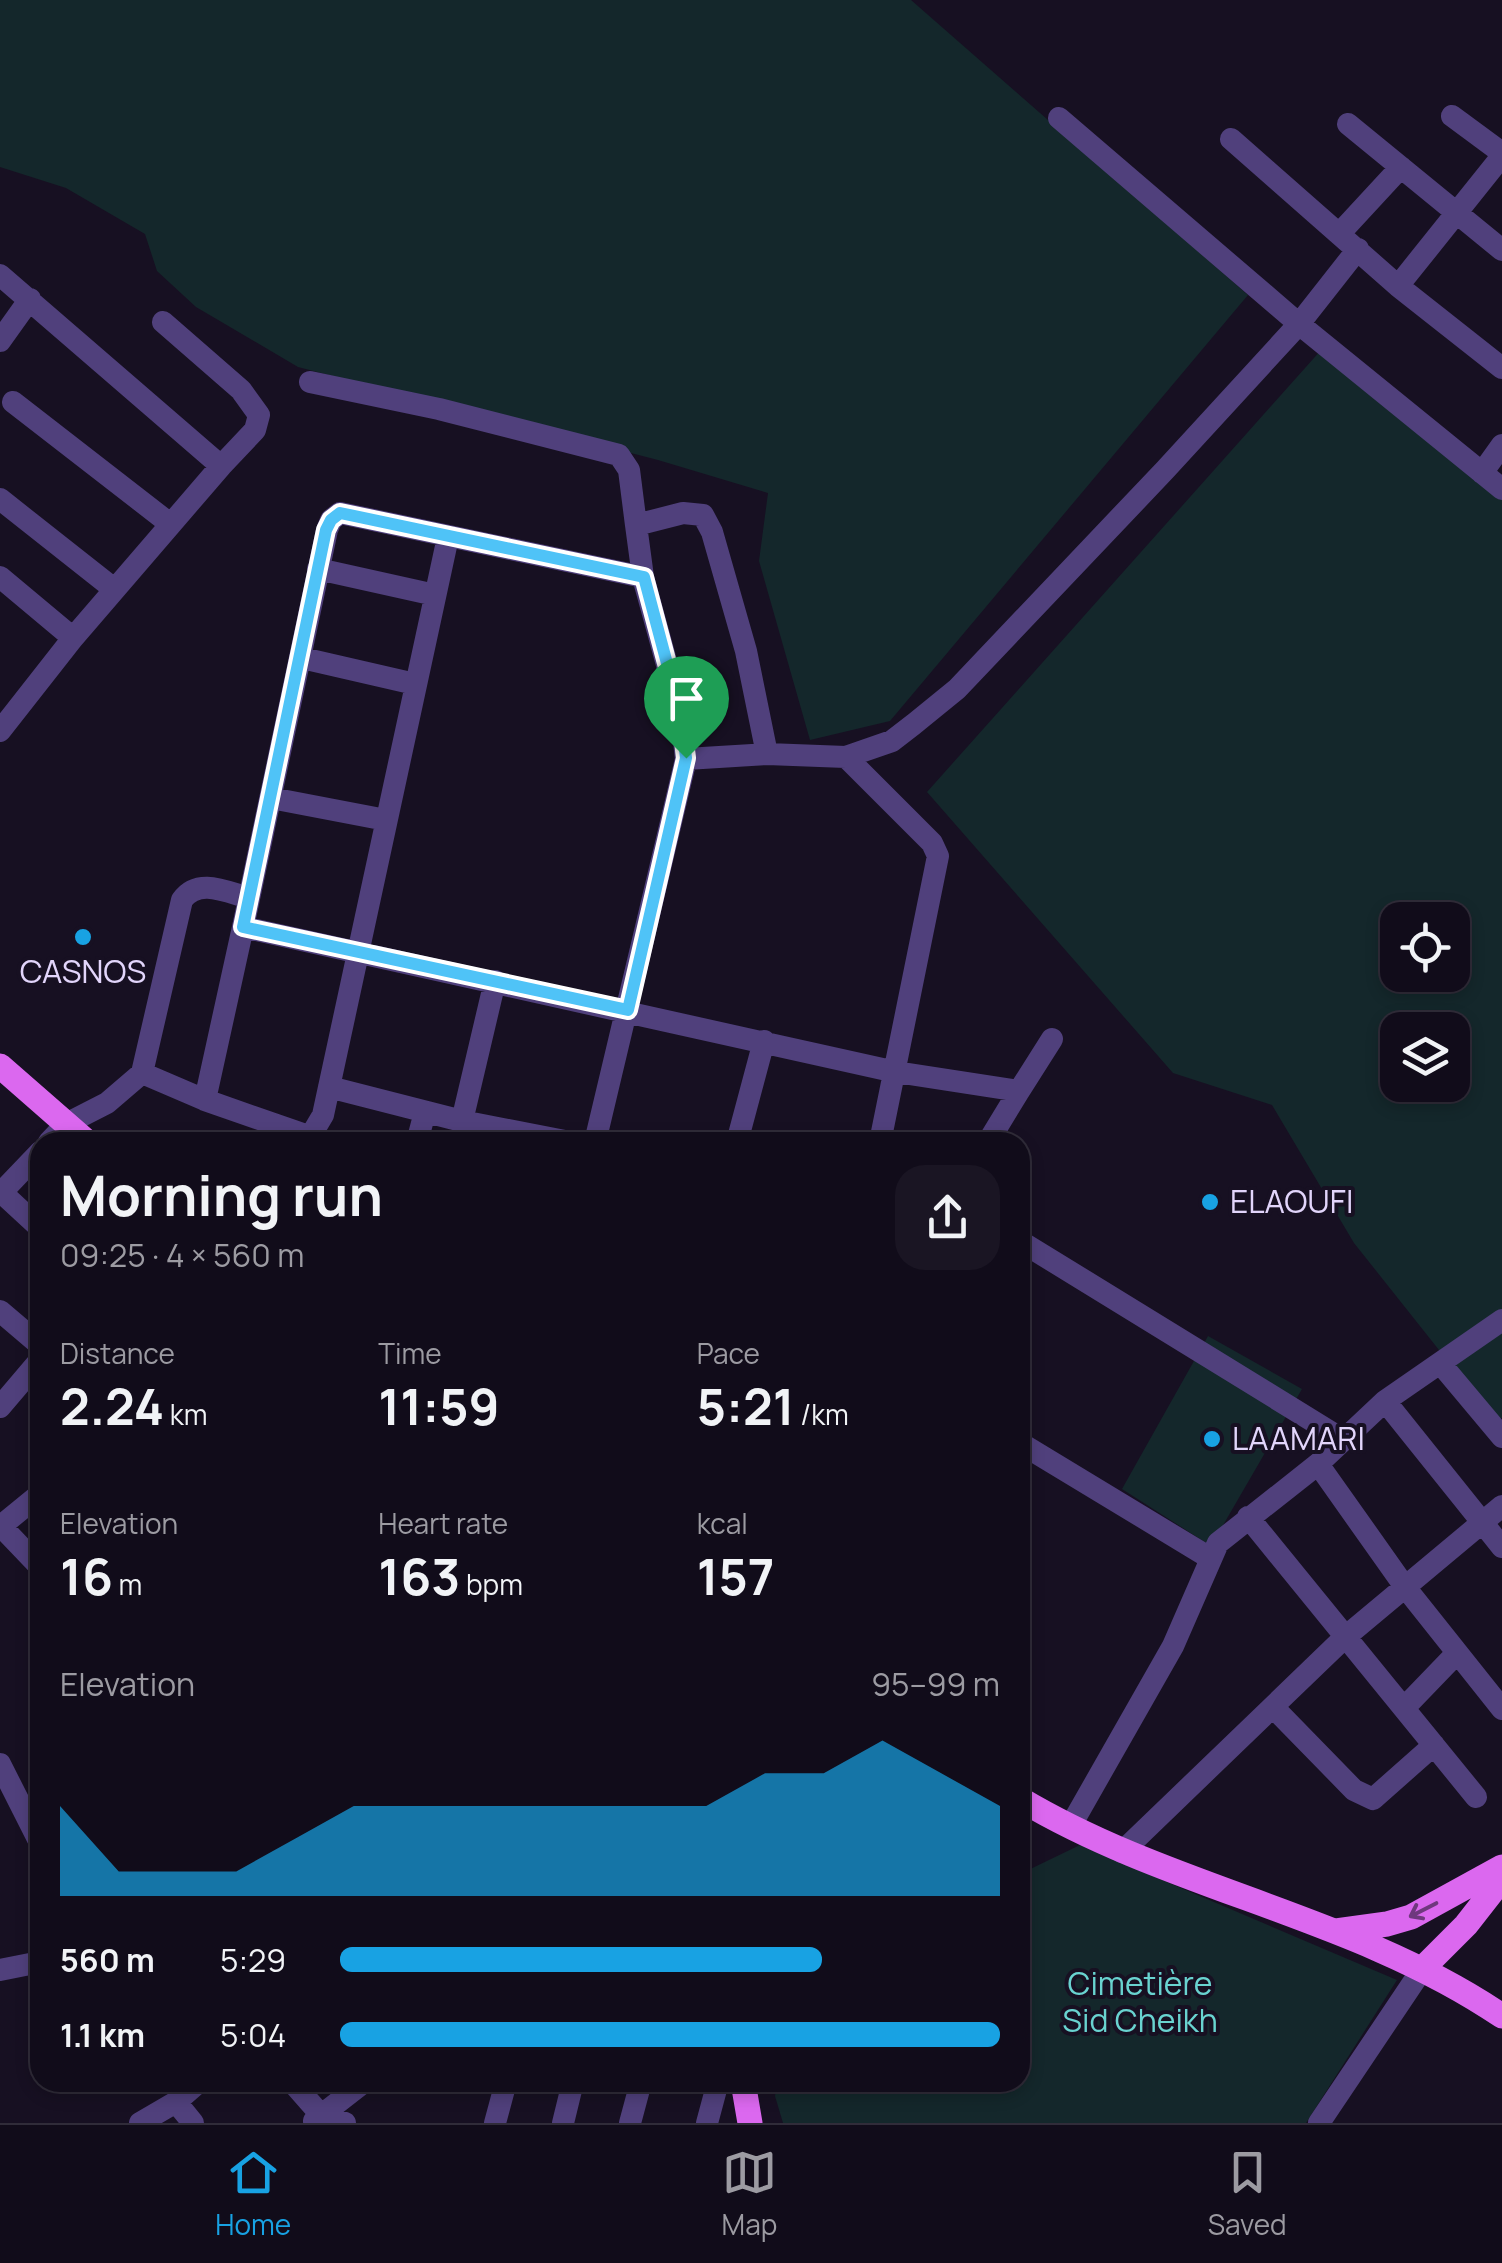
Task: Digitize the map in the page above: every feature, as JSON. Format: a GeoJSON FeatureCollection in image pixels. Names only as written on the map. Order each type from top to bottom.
{"type":"FeatureCollection","features":[{"type":"Feature","properties":{"kind":"main road"},"geometry":{"type":"LineString","coordinates":[[0,1066],[56,1132]]}},
{"type":"Feature","properties":{"kind":"main road"},"geometry":{"type":"LineString","coordinates":[[1030,1805],[1122,1852],[1336,1931],[1423,1968],[1502,2016]]}},
{"type":"Feature","properties":{"kind":"main road"},"geometry":{"type":"LineString","coordinates":[[1336,1931],[1411,1917],[1502,1866]]}},
{"type":"Feature","properties":{"kind":"main road"},"geometry":{"type":"LineString","coordinates":[[1423,1968],[1466,1925],[1502,1879]]}},
{"type":"Feature","properties":{"kind":"main road"},"geometry":{"type":"LineString","coordinates":[[745,2092],[750,2123]]}},
{"type":"Feature","properties":{"kind":"street"},"geometry":{"type":"LineString","coordinates":[[1398,286],[1502,155],[1452,116]]}},
{"type":"Feature","properties":{"kind":"street"},"geometry":{"type":"LineString","coordinates":[[1059,118],[1299,324],[1502,488]]}},
{"type":"Feature","properties":{"kind":"street"},"geometry":{"type":"LineString","coordinates":[[1348,124],[1502,250]]}},
{"type":"Feature","properties":{"kind":"street"},"geometry":{"type":"LineString","coordinates":[[1231,139],[1398,286],[1502,368]]}},
{"type":"Feature","properties":{"kind":"street"},"geometry":{"type":"LineString","coordinates":[[1340,233],[1402,168]]}},
{"type":"Feature","properties":{"kind":"street"},"geometry":{"type":"LineString","coordinates":[[686,758],[767,754],[846,757],[892,741],[956,689],[1299,324],[1358,249]]}},
{"type":"Feature","properties":{"kind":"street"},"geometry":{"type":"LineString","coordinates":[[0,276],[222,466]]}},
{"type":"Feature","properties":{"kind":"street"},"geometry":{"type":"LineString","coordinates":[[0,341],[30,299]]}},
{"type":"Feature","properties":{"kind":"street"},"geometry":{"type":"LineString","coordinates":[[0,731],[169,523],[259,422],[257,408],[163,322]]}},
{"type":"Feature","properties":{"kind":"street"},"geometry":{"type":"LineString","coordinates":[[310,382],[438,409],[619,456],[629,470],[644,577],[681,716],[686,758],[598,1132]]}},
{"type":"Feature","properties":{"kind":"street"},"geometry":{"type":"LineString","coordinates":[[14,402],[169,523]]}},
{"type":"Feature","properties":{"kind":"street"},"geometry":{"type":"LineString","coordinates":[[1482,473],[1502,446]]}},
{"type":"Feature","properties":{"kind":"street"},"geometry":{"type":"LineString","coordinates":[[0,499],[114,589]]}},
{"type":"Feature","properties":{"kind":"street"},"geometry":{"type":"LineString","coordinates":[[204,1100],[331,520],[340,513],[644,577]]}},
{"type":"Feature","properties":{"kind":"street"},"geometry":{"type":"LineString","coordinates":[[636,525],[683,513],[703,515],[708,521],[746,652],[767,754]]}},
{"type":"Feature","properties":{"kind":"street"},"geometry":{"type":"LineString","coordinates":[[314,1132],[323,1116],[448,537]]}},
{"type":"Feature","properties":{"kind":"street"},"geometry":{"type":"LineString","coordinates":[[318,569],[434,595]]}},
{"type":"Feature","properties":{"kind":"street"},"geometry":{"type":"LineString","coordinates":[[0,577],[73,638]]}},
{"type":"Feature","properties":{"kind":"street"},"geometry":{"type":"LineString","coordinates":[[302,658],[415,684]]}},
{"type":"Feature","properties":{"kind":"street"},"geometry":{"type":"LineString","coordinates":[[846,757],[932,843],[938,856],[882,1132]]}},
{"type":"Feature","properties":{"kind":"street"},"geometry":{"type":"LineString","coordinates":[[271,798],[386,820]]}},
{"type":"Feature","properties":{"kind":"street"},"geometry":{"type":"LineString","coordinates":[[59,1132],[106,1103],[142,1073],[182,900],[194,888],[203,887],[249,898]]}},
{"type":"Feature","properties":{"kind":"street"},"geometry":{"type":"LineString","coordinates":[[243,927],[896,1072],[1019,1091]]}},
{"type":"Feature","properties":{"kind":"street"},"geometry":{"type":"LineString","coordinates":[[462,1121],[495,981]]}},
{"type":"Feature","properties":{"kind":"street"},"geometry":{"type":"LineString","coordinates":[[994,1132],[1052,1040]]}},
{"type":"Feature","properties":{"kind":"street"},"geometry":{"type":"LineString","coordinates":[[740,1132],[764,1041]]}},
{"type":"Feature","properties":{"kind":"street"},"geometry":{"type":"LineString","coordinates":[[142,1073],[288,1132]]}},
{"type":"Feature","properties":{"kind":"street"},"geometry":{"type":"LineString","coordinates":[[329,1087],[519,1132]]}},
{"type":"Feature","properties":{"kind":"street"},"geometry":{"type":"LineString","coordinates":[[420,1132],[425,1112]]}},
{"type":"Feature","properties":{"kind":"street"},"geometry":{"type":"LineString","coordinates":[[30,1162],[0,1192],[30,1219]]}},
{"type":"Feature","properties":{"kind":"street"},"geometry":{"type":"LineString","coordinates":[[1030,1247],[1342,1439]]}},
{"type":"Feature","properties":{"kind":"street"},"geometry":{"type":"LineString","coordinates":[[0,1311],[30,1349]]}},
{"type":"Feature","properties":{"kind":"street"},"geometry":{"type":"LineString","coordinates":[[1070,1827],[1173,1646],[1218,1542],[1318,1464],[1385,1400],[1502,1320]]}},
{"type":"Feature","properties":{"kind":"street"},"geometry":{"type":"LineString","coordinates":[[1440,1363],[1502,1437]]}},
{"type":"Feature","properties":{"kind":"street"},"geometry":{"type":"LineString","coordinates":[[0,1408],[30,1372]]}},
{"type":"Feature","properties":{"kind":"street"},"geometry":{"type":"LineString","coordinates":[[1385,1400],[1502,1548]]}},
{"type":"Feature","properties":{"kind":"street"},"geometry":{"type":"LineString","coordinates":[[1030,1449],[1210,1558]]}},
{"type":"Feature","properties":{"kind":"street"},"geometry":{"type":"LineString","coordinates":[[1318,1464],[1404,1587],[1502,1710]]}},
{"type":"Feature","properties":{"kind":"street"},"geometry":{"type":"LineString","coordinates":[[30,1502],[1,1525],[30,1556]]}},
{"type":"Feature","properties":{"kind":"street"},"geometry":{"type":"LineString","coordinates":[[1122,1852],[1344,1638],[1502,1506]]}},
{"type":"Feature","properties":{"kind":"street"},"geometry":{"type":"LineString","coordinates":[[1248,1517],[1476,1798]]}},
{"type":"Feature","properties":{"kind":"street"},"geometry":{"type":"LineString","coordinates":[[1404,1708],[1457,1653]]}},
{"type":"Feature","properties":{"kind":"street"},"geometry":{"type":"LineString","coordinates":[[1273,1708],[1354,1790],[1373,1799],[1434,1745]]}},
{"type":"Feature","properties":{"kind":"street"},"geometry":{"type":"LineString","coordinates":[[0,1764],[30,1823]]}},
{"type":"Feature","properties":{"kind":"street"},"geometry":{"type":"LineString","coordinates":[[0,1970],[30,1964]]}},
{"type":"Feature","properties":{"kind":"street"},"geometry":{"type":"LineString","coordinates":[[1319,2123],[1423,1968]]}},
{"type":"Feature","properties":{"kind":"street"},"geometry":{"type":"LineString","coordinates":[[140,2123],[188,2092]]}},
{"type":"Feature","properties":{"kind":"street"},"geometry":{"type":"LineString","coordinates":[[298,2092],[316,2119],[344,2123]]}},
{"type":"Feature","properties":{"kind":"street"},"geometry":{"type":"LineString","coordinates":[[316,2119],[351,2092]]}},
{"type":"Feature","properties":{"kind":"street"},"geometry":{"type":"LineString","coordinates":[[495,2123],[503,2092]]}},
{"type":"Feature","properties":{"kind":"street"},"geometry":{"type":"LineString","coordinates":[[562,2123],[570,2092]]}},
{"type":"Feature","properties":{"kind":"street"},"geometry":{"type":"LineString","coordinates":[[630,2123],[638,2092]]}},
{"type":"Feature","properties":{"kind":"street"},"geometry":{"type":"LineString","coordinates":[[707,2123],[715,2092]]}},
{"type":"Feature","properties":{"kind":"street"},"geometry":{"type":"LineString","coordinates":[[176,2102],[193,2123]]}},
{"type":"Feature","properties":{"kind":"green space"},"geometry":{"type":"Polygon","coordinates":[[[0,0],[911,0],[1248,295],[890,721],[810,740],[759,561],[768,493],[658,460],[298,367],[196,307],[157,271],[145,234],[66,188],[0,167],[0,0]]]}},
{"type":"Feature","properties":{"kind":"green space"},"geometry":{"type":"Polygon","coordinates":[[[1322,349],[1502,499],[1502,1418],[1493,1418],[1354,1243],[1272,1105],[1173,1073],[927,792],[1322,349]]]}},
{"type":"Feature","properties":{"kind":"green space","name":"LAAMARI"},"geometry":{"type":"Polygon","coordinates":[[[1208,1336],[1302,1389],[1211,1546],[1122,1489],[1208,1336]]]}},
{"type":"Feature","properties":{"kind":"green space","name":"Cimetière Sid Cheikh"},"geometry":{"type":"Polygon","coordinates":[[[1080,1845],[1397,1980],[1306,2123],[783,2123],[776,2092],[1030,2092],[1030,1869],[1080,1845]]]}},
{"type":"Feature","properties":{"kind":"place","name":"CASNOS"},"geometry":{"type":"Point","coordinates":[83,937]}},
{"type":"Feature","properties":{"kind":"place","name":"ELAOUFI"},"geometry":{"type":"Point","coordinates":[1210,1202]}},
{"type":"Feature","properties":{"kind":"place","name":"LAAMARI"},"geometry":{"type":"Point","coordinates":[1212,1439]}},
{"type":"Feature","properties":{"kind":"route"},"geometry":{"type":"LineString","coordinates":[[340,513],[644,577],[670,668],[686,758],[628,1010],[243,927],[326,530],[340,513]]}}]}
